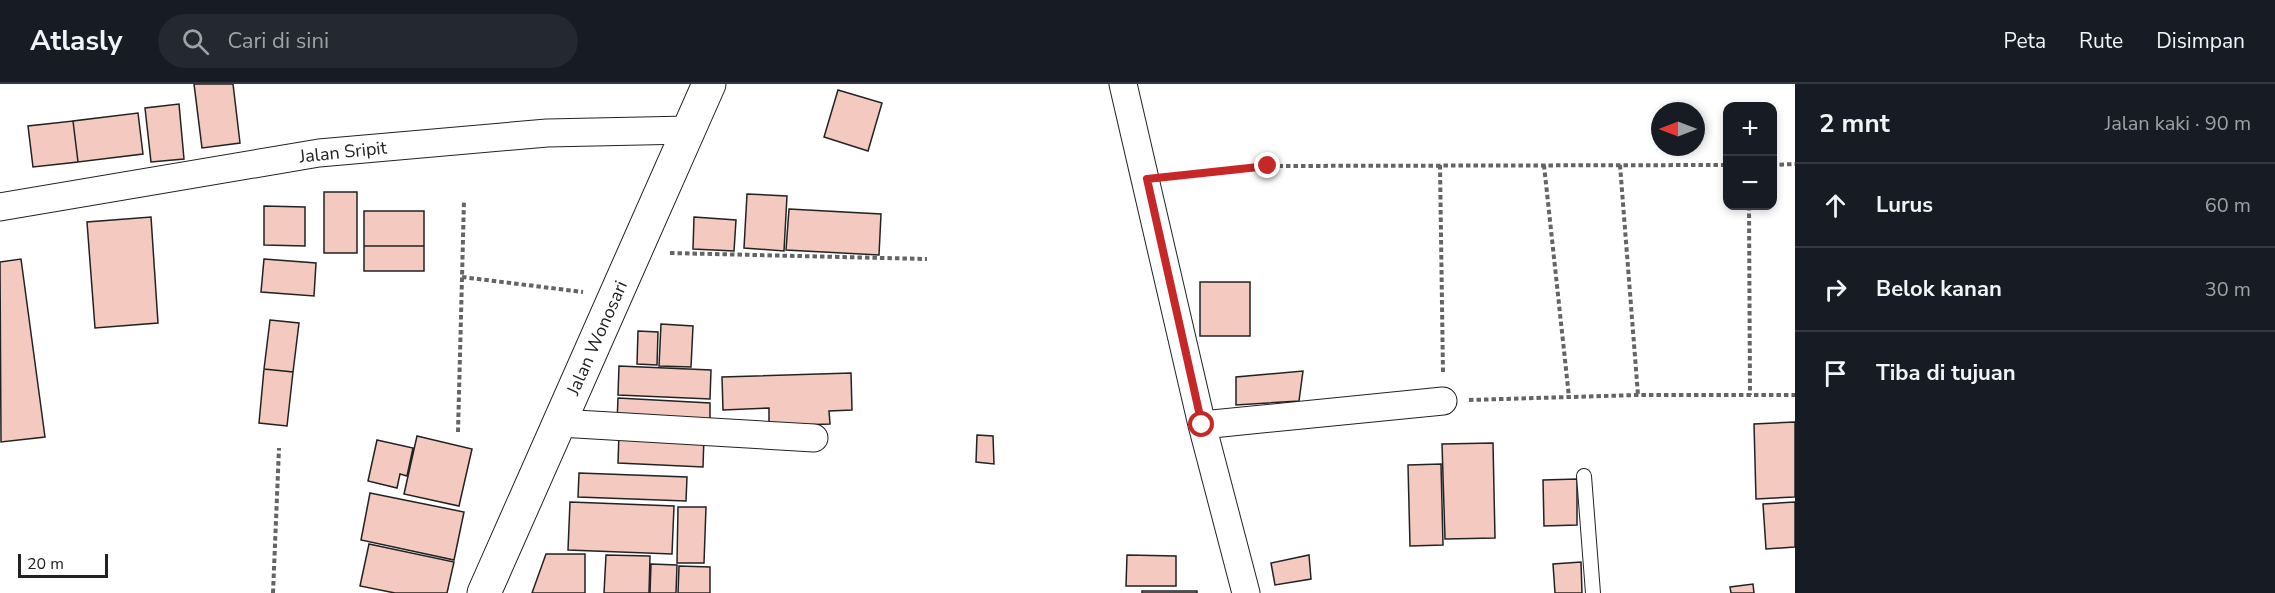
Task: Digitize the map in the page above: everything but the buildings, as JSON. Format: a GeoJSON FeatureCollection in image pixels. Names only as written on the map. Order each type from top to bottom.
{"type":"FeatureCollection","features":[{"type":"Feature","properties":{"kind":"highway","name":"Jalan Wonosari"},"geometry":{"type":"LineString","coordinates":[[484,593],[710,84]]}},
{"type":"Feature","properties":{"kind":"street"},"geometry":{"type":"LineString","coordinates":[[1123,84],[1147,179],[1202,425],[1246,593]]}},
{"type":"Feature","properties":{"kind":"street","name":"Jalan Sripit"},"geometry":{"type":"LineString","coordinates":[[0,207],[319,153],[546,133],[689,130]]}},
{"type":"Feature","properties":{"kind":"street"},"geometry":{"type":"LineString","coordinates":[[1202,425],[1443,401]]}},
{"type":"Feature","properties":{"kind":"street"},"geometry":{"type":"LineString","coordinates":[[559,423],[814,438]]}},
{"type":"Feature","properties":{"kind":"lane"},"geometry":{"type":"LineString","coordinates":[[1584,476],[1593,593]]}},
{"type":"Feature","properties":{"kind":"path"},"geometry":{"type":"LineString","coordinates":[[1777,165],[1795,164]]}},
{"type":"Feature","properties":{"kind":"path"},"geometry":{"type":"LineString","coordinates":[[1440,165],[1443,401],[1638,395],[1795,395]]}},
{"type":"Feature","properties":{"kind":"path"},"geometry":{"type":"LineString","coordinates":[[1544,165],[1569,397]]}},
{"type":"Feature","properties":{"kind":"path"},"geometry":{"type":"LineString","coordinates":[[1620,165],[1638,395]]}},
{"type":"Feature","properties":{"kind":"path"},"geometry":{"type":"LineString","coordinates":[[1147,179],[1268,166],[1723,165]]}},
{"type":"Feature","properties":{"kind":"path"},"geometry":{"type":"LineString","coordinates":[[458,432],[464,200]]}},
{"type":"Feature","properties":{"kind":"path"},"geometry":{"type":"LineString","coordinates":[[1749,210],[1750,395]]}},
{"type":"Feature","properties":{"kind":"path"},"geometry":{"type":"LineString","coordinates":[[635,252],[927,259]]}},
{"type":"Feature","properties":{"kind":"path"},"geometry":{"type":"LineString","coordinates":[[462,278],[616,296]]}},
{"type":"Feature","properties":{"kind":"path"},"geometry":{"type":"LineString","coordinates":[[273,593],[279,448]]}},
{"type":"Feature","properties":{"kind":"route"},"geometry":{"type":"LineString","coordinates":[[1202,425],[1147,179],[1268,166]]}}]}
